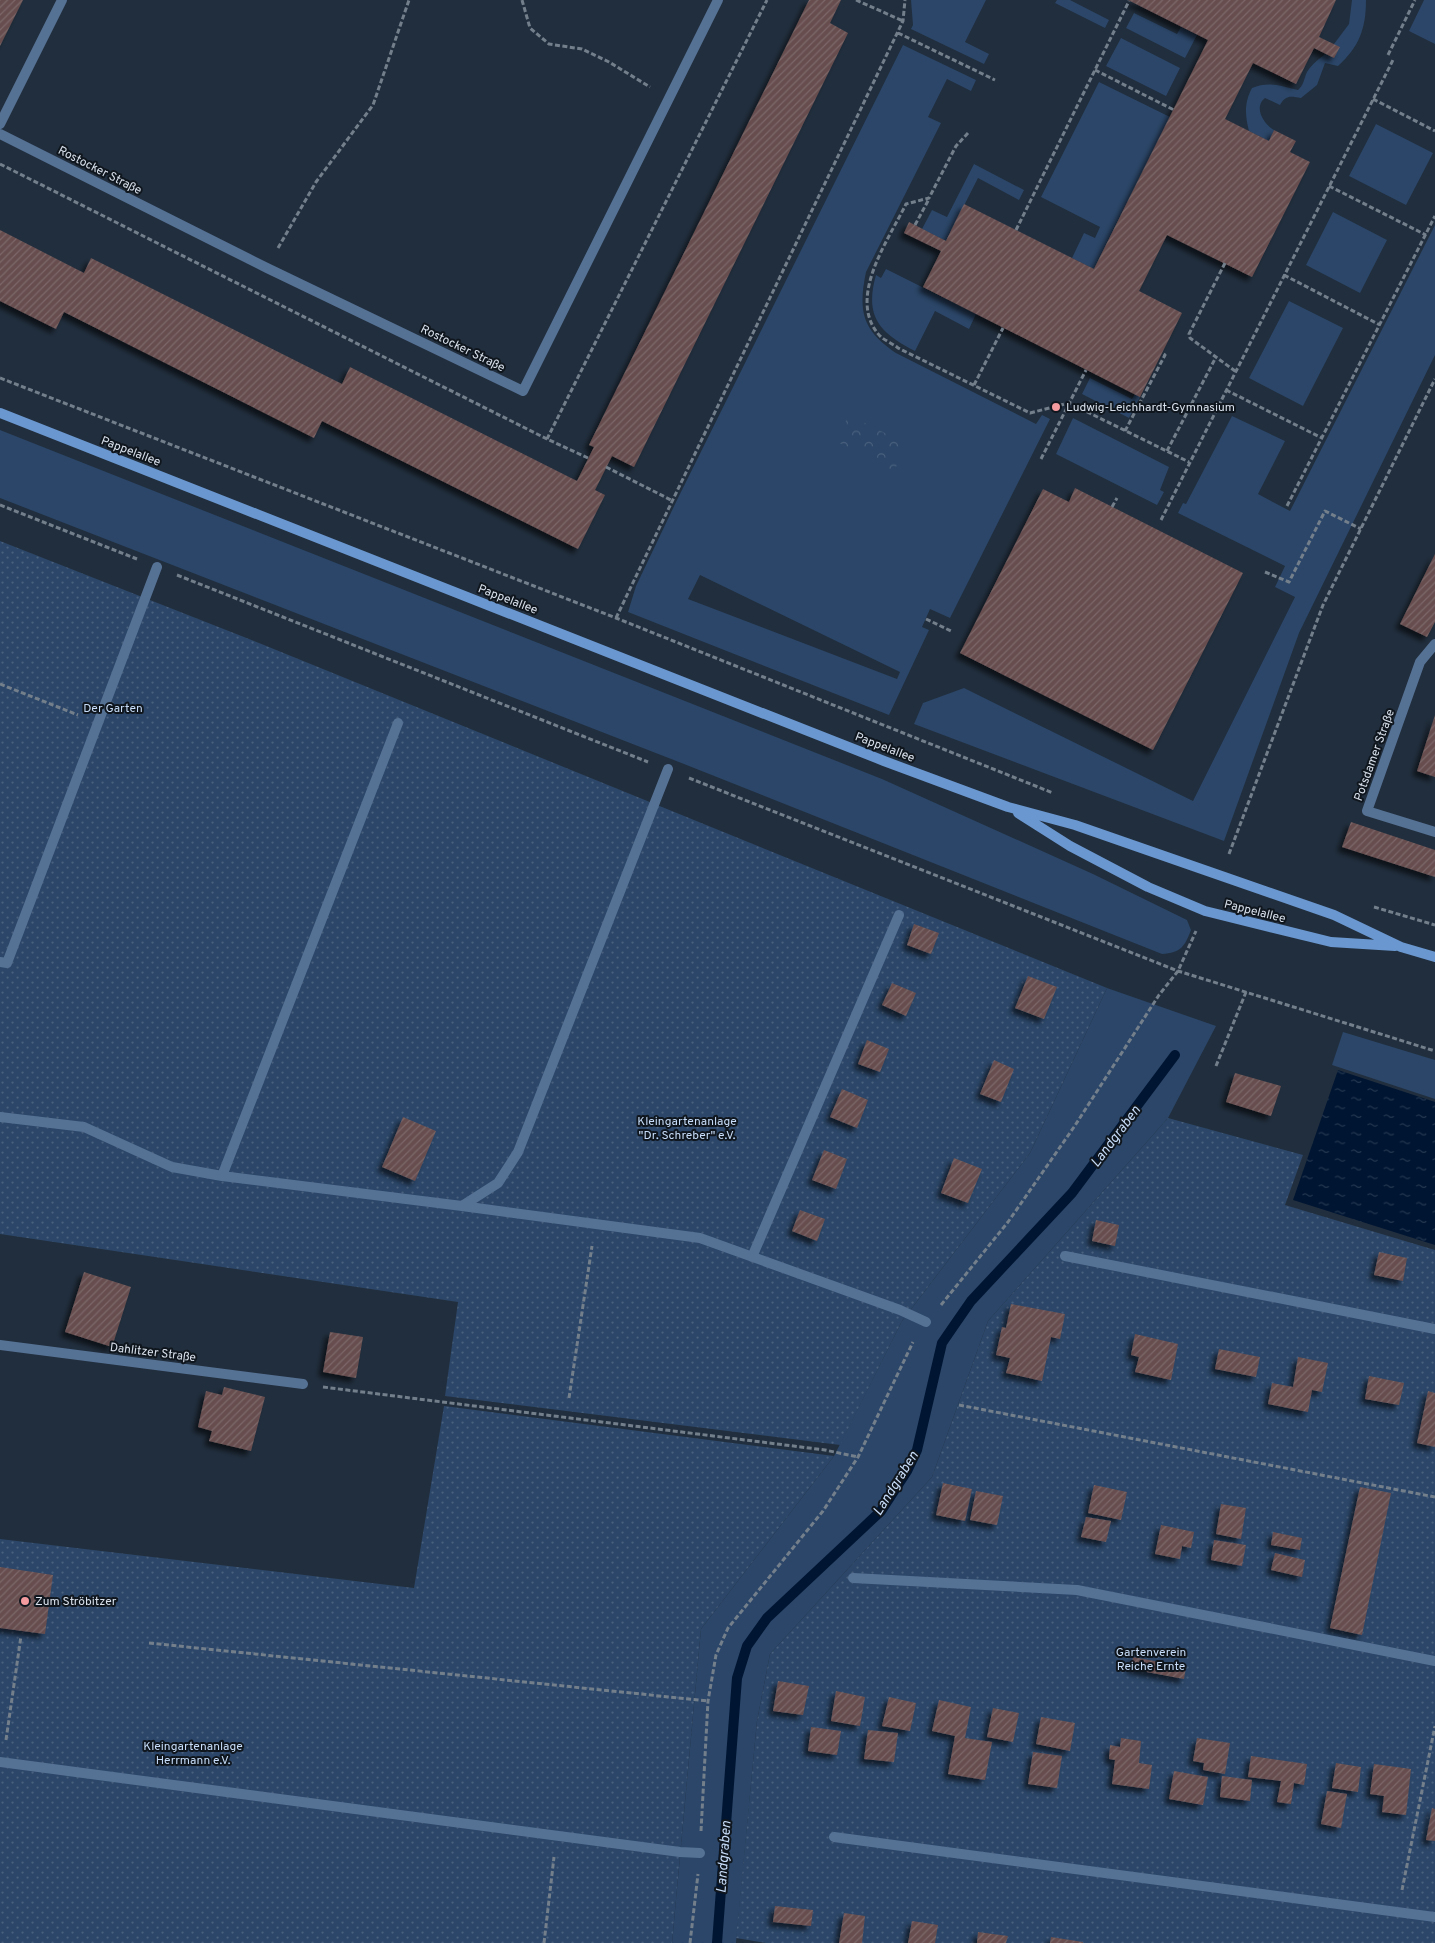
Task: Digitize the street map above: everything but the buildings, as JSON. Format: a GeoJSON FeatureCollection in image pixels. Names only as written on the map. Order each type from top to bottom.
{"type":"FeatureCollection","features":[{"type":"Feature","properties":{"kind":"main road","name":"Pappelallee"},"geometry":{"type":"LineString","coordinates":[[0,413],[856,750],[1008,807],[1075,825],[1334,916],[1401,947],[1435,957]]}},
{"type":"Feature","properties":{"kind":"main road","name":"Pappelallee"},"geometry":{"type":"LineString","coordinates":[[1008,807],[1070,846],[1148,887],[1205,911],[1331,942],[1401,947]]}},
{"type":"Feature","properties":{"kind":"street"},"geometry":{"type":"LineString","coordinates":[[0,124],[62,0]]}},
{"type":"Feature","properties":{"kind":"street","name":"Rostocker Straße"},"geometry":{"type":"LineString","coordinates":[[0,134],[267,268],[523,391],[718,0]]}},
{"type":"Feature","properties":{"kind":"street"},"geometry":{"type":"LineString","coordinates":[[0,962],[7,963],[157,567]]}},
{"type":"Feature","properties":{"kind":"street","name":"Potsdamer Straße"},"geometry":{"type":"LineString","coordinates":[[1435,644],[1420,662],[1367,810],[1435,832]]}},
{"type":"Feature","properties":{"kind":"street"},"geometry":{"type":"LineString","coordinates":[[222,1176],[398,723]]}},
{"type":"Feature","properties":{"kind":"street"},"geometry":{"type":"LineString","coordinates":[[462,1206],[498,1183],[518,1152],[668,769]]}},
{"type":"Feature","properties":{"kind":"street"},"geometry":{"type":"LineString","coordinates":[[752,1257],[899,915]]}},
{"type":"Feature","properties":{"kind":"street"},"geometry":{"type":"LineString","coordinates":[[0,1117],[84,1127],[172,1167],[222,1176],[700,1238],[926,1322]]}},
{"type":"Feature","properties":{"kind":"street"},"geometry":{"type":"LineString","coordinates":[[1065,1256],[1435,1329]]}},
{"type":"Feature","properties":{"kind":"street","name":"Dahlitzer Straße"},"geometry":{"type":"LineString","coordinates":[[0,1345],[303,1384]]}},
{"type":"Feature","properties":{"kind":"street"},"geometry":{"type":"LineString","coordinates":[[853,1578],[1077,1590],[1435,1661]]}},
{"type":"Feature","properties":{"kind":"street"},"geometry":{"type":"LineString","coordinates":[[1,1762],[557,1836],[700,1853]]}},
{"type":"Feature","properties":{"kind":"street"},"geometry":{"type":"LineString","coordinates":[[834,1837],[1435,1917]]}},
{"type":"Feature","properties":{"kind":"path"},"geometry":{"type":"LineString","coordinates":[[267,268],[316,182],[373,106],[409,0]]}},
{"type":"Feature","properties":{"kind":"path"},"geometry":{"type":"LineString","coordinates":[[522,0],[530,28],[549,44],[582,48],[609,62],[669,100]]}},
{"type":"Feature","properties":{"kind":"path"},"geometry":{"type":"LineString","coordinates":[[547,438],[767,0]]}},
{"type":"Feature","properties":{"kind":"path"},"geometry":{"type":"LineString","coordinates":[[856,0],[904,21]]}},
{"type":"Feature","properties":{"kind":"path"},"geometry":{"type":"LineString","coordinates":[[616,618],[671,500],[904,21],[905,0]]}},
{"type":"Feature","properties":{"kind":"path"},"geometry":{"type":"LineString","coordinates":[[1388,55],[1415,0]]}},
{"type":"Feature","properties":{"kind":"path"},"geometry":{"type":"LineString","coordinates":[[1016,230],[1129,1]]}},
{"type":"Feature","properties":{"kind":"path"},"geometry":{"type":"LineString","coordinates":[[898,33],[995,80]]}},
{"type":"Feature","properties":{"kind":"path"},"geometry":{"type":"LineString","coordinates":[[1161,520],[1394,58]]}},
{"type":"Feature","properties":{"kind":"path"},"geometry":{"type":"LineString","coordinates":[[1095,70],[1174,110]]}},
{"type":"Feature","properties":{"kind":"path"},"geometry":{"type":"LineString","coordinates":[[1373,99],[1435,131]]}},
{"type":"Feature","properties":{"kind":"path"},"geometry":{"type":"LineString","coordinates":[[915,226],[956,146],[968,133]]}},
{"type":"Feature","properties":{"kind":"path"},"geometry":{"type":"LineString","coordinates":[[0,164],[588,458]]}},
{"type":"Feature","properties":{"kind":"path"},"geometry":{"type":"LineString","coordinates":[[1329,186],[1426,235]]}},
{"type":"Feature","properties":{"kind":"path"},"geometry":{"type":"LineString","coordinates":[[929,198],[906,204],[871,275],[867,291],[868,309],[873,325],[882,338],[912,355],[1030,413],[1069,403],[1190,462]]}},
{"type":"Feature","properties":{"kind":"path"},"geometry":{"type":"LineString","coordinates":[[1287,506],[1435,216]]}},
{"type":"Feature","properties":{"kind":"path"},"geometry":{"type":"LineString","coordinates":[[1225,263],[1189,334],[1190,338],[1236,371]]}},
{"type":"Feature","properties":{"kind":"path"},"geometry":{"type":"LineString","coordinates":[[1284,275],[1380,325]]}},
{"type":"Feature","properties":{"kind":"path"},"geometry":{"type":"LineString","coordinates":[[974,385],[1004,328]]}},
{"type":"Feature","properties":{"kind":"path"},"geometry":{"type":"LineString","coordinates":[[1125,431],[1165,354],[1162,353]]}},
{"type":"Feature","properties":{"kind":"path"},"geometry":{"type":"LineString","coordinates":[[1166,451],[1216,357]]}},
{"type":"Feature","properties":{"kind":"path"},"geometry":{"type":"LineString","coordinates":[[1041,459],[1086,370]]}},
{"type":"Feature","properties":{"kind":"path"},"geometry":{"type":"LineString","coordinates":[[0,378],[616,618],[1061,796]]}},
{"type":"Feature","properties":{"kind":"path"},"geometry":{"type":"LineString","coordinates":[[1227,861],[1324,605],[1435,379]]}},
{"type":"Feature","properties":{"kind":"path"},"geometry":{"type":"LineString","coordinates":[[1226,390],[1322,438]]}},
{"type":"Feature","properties":{"kind":"path"},"geometry":{"type":"LineString","coordinates":[[606,467],[671,500]]}},
{"type":"Feature","properties":{"kind":"path"},"geometry":{"type":"LineString","coordinates":[[1112,507],[1117,498]]}},
{"type":"Feature","properties":{"kind":"path"},"geometry":{"type":"LineString","coordinates":[[0,505],[1178,971],[1435,1051]]}},
{"type":"Feature","properties":{"kind":"path"},"geometry":{"type":"LineString","coordinates":[[1265,572],[1289,582],[1325,511],[1361,529]]}},
{"type":"Feature","properties":{"kind":"path"},"geometry":{"type":"LineString","coordinates":[[926,619],[953,632]]}},
{"type":"Feature","properties":{"kind":"path"},"geometry":{"type":"LineString","coordinates":[[0,684],[98,723]]}},
{"type":"Feature","properties":{"kind":"path"},"geometry":{"type":"LineString","coordinates":[[690,1943],[700,1853],[708,1701],[716,1655],[728,1628],[823,1511],[858,1457],[908,1350],[926,1322],[1008,1222],[1074,1127],[1158,995],[1178,971]]}},
{"type":"Feature","properties":{"kind":"path"},"geometry":{"type":"LineString","coordinates":[[1216,1066],[1246,992]]}},
{"type":"Feature","properties":{"kind":"path"},"geometry":{"type":"LineString","coordinates":[[569,1398],[595,1224]]}},
{"type":"Feature","properties":{"kind":"path"},"geometry":{"type":"LineString","coordinates":[[303,1384],[825,1450],[858,1457]]}},
{"type":"Feature","properties":{"kind":"path"},"geometry":{"type":"LineString","coordinates":[[959,1405],[1435,1497]]}},
{"type":"Feature","properties":{"kind":"path"},"geometry":{"type":"LineString","coordinates":[[1,1762],[21,1636]]}},
{"type":"Feature","properties":{"kind":"path"},"geometry":{"type":"LineString","coordinates":[[149,1643],[708,1701]]}},
{"type":"Feature","properties":{"kind":"path"},"geometry":{"type":"LineString","coordinates":[[1398,1912],[1435,1726]]}},
{"type":"Feature","properties":{"kind":"path"},"geometry":{"type":"LineString","coordinates":[[544,1943],[557,1836]]}},
{"type":"Feature","properties":{"kind":"green space"},"geometry":{"type":"Polygon","coordinates":[[[911,0],[986,0],[965,42],[989,54],[984,64],[911,29],[913,25],[911,0]]]}},
{"type":"Feature","properties":{"kind":"green space"},"geometry":{"type":"Polygon","coordinates":[[[1057,0],[1070,0],[1109,20],[1105,28],[1055,3],[1057,0]]]}},
{"type":"Feature","properties":{"kind":"green space"},"geometry":{"type":"Polygon","coordinates":[[[1352,0],[1366,0],[1366,10],[1363,29],[1351,52],[1338,66],[1325,63],[1317,85],[1301,98],[1289,97],[1284,99],[1280,105],[1265,98],[1260,106],[1260,111],[1264,120],[1274,130],[1269,141],[1249,131],[1246,109],[1252,88],[1269,85],[1298,90],[1303,84],[1309,69],[1318,60],[1325,54],[1334,58],[1334,44],[1349,24],[1352,0]]]}},
{"type":"Feature","properties":{"kind":"green space"},"geometry":{"type":"Polygon","coordinates":[[[1424,0],[1435,0],[1435,44],[1409,31],[1424,0]]]}},
{"type":"Feature","properties":{"kind":"green space"},"geometry":{"type":"Polygon","coordinates":[[[1134,13],[1177,34],[1181,27],[1197,35],[1185,58],[1126,28],[1134,13]]]}},
{"type":"Feature","properties":{"kind":"green space"},"geometry":{"type":"Polygon","coordinates":[[[1121,38],[1180,68],[1166,96],[1106,66],[1121,38]]]}},
{"type":"Feature","properties":{"kind":"green space"},"geometry":{"type":"Polygon","coordinates":[[[903,45],[976,80],[971,91],[947,79],[928,117],[941,123],[866,272],[863,309],[869,328],[885,345],[896,353],[1036,424],[1042,415],[1050,419],[950,618],[930,609],[922,627],[929,630],[889,715],[628,612],[636,586],[903,45]],[[700,575],[688,599],[897,679],[900,672],[700,575]]]}},
{"type":"Feature","properties":{"kind":"green space"},"geometry":{"type":"Polygon","coordinates":[[[1099,82],[1170,117],[1094,269],[1072,258],[1084,233],[1095,238],[1100,227],[1041,197],[1099,82]]]}},
{"type":"Feature","properties":{"kind":"green space"},"geometry":{"type":"Polygon","coordinates":[[[1376,124],[1433,153],[1406,205],[1349,176],[1376,124]]]}},
{"type":"Feature","properties":{"kind":"green space"},"geometry":{"type":"Polygon","coordinates":[[[974,164],[1024,190],[1019,200],[978,178],[946,241],[922,229],[932,210],[947,217],[974,164]]]}},
{"type":"Feature","properties":{"kind":"green space"},"geometry":{"type":"Polygon","coordinates":[[[1333,212],[1387,240],[1360,293],[1306,265],[1333,212]]]}},
{"type":"Feature","properties":{"kind":"green space"},"geometry":{"type":"Polygon","coordinates":[[[1435,225],[1435,355],[1299,633],[1224,841],[914,724],[923,703],[964,688],[1193,801],[1295,597],[1275,587],[1285,566],[1178,513],[1183,503],[1186,504],[1232,416],[1285,441],[1258,494],[1290,511],[1435,225]]]}},
{"type":"Feature","properties":{"kind":"green space"},"geometry":{"type":"Polygon","coordinates":[[[886,269],[976,314],[969,329],[935,311],[915,351],[892,337],[878,322],[872,302],[876,275],[881,278],[886,269]]]}},
{"type":"Feature","properties":{"kind":"green space"},"geometry":{"type":"Polygon","coordinates":[[[1289,301],[1343,328],[1303,406],[1249,378],[1289,301]]]}},
{"type":"Feature","properties":{"kind":"green space"},"geometry":{"type":"Polygon","coordinates":[[[1090,378],[1132,399],[1135,394],[1140,397],[1129,418],[1082,394],[1090,378]]]}},
{"type":"Feature","properties":{"kind":"green space"},"geometry":{"type":"Polygon","coordinates":[[[849,415],[907,444],[894,471],[835,441],[849,415]]]}},
{"type":"Feature","properties":{"kind":"green space"},"geometry":{"type":"Polygon","coordinates":[[[1073,418],[1169,467],[1160,490],[1164,492],[1157,505],[1056,454],[1073,418]]]}},
{"type":"Feature","properties":{"kind":"green space"},"geometry":{"type":"Polygon","coordinates":[[[0,430],[882,779],[1093,874],[1187,920],[1191,930],[1189,936],[1178,950],[1162,954],[684,764],[0,498],[0,430]]]}},
{"type":"Feature","properties":{"kind":"green space","name":"Kleingartenanlage \"Dr. Schreber\" e.V."},"geometry":{"type":"Polygon","coordinates":[[[0,541],[259,643],[1107,988],[1030,1153],[902,1321],[840,1445],[445,1396],[458,1302],[0,1234],[0,541]]]}},
{"type":"Feature","properties":{"kind":"green space"},"geometry":{"type":"Polygon","coordinates":[[[1107,988],[1216,1026],[1168,1118],[988,1321],[932,1477],[770,1654],[757,1721],[736,1943],[672,1943],[701,1629],[834,1456],[902,1321],[1030,1153],[1107,988]]]}},
{"type":"Feature","properties":{"kind":"green space"},"geometry":{"type":"Polygon","coordinates":[[[1343,1032],[1435,1060],[1435,1099],[1332,1065],[1343,1032]]]}},
{"type":"Feature","properties":{"kind":"green space","name":"Gartenverein Reiche Ernte"},"geometry":{"type":"Polygon","coordinates":[[[1168,1118],[1303,1155],[1285,1205],[1435,1250],[1435,1943],[766,1943],[736,1938],[757,1721],[770,1654],[932,1477],[988,1321],[1168,1118]]]}},
{"type":"Feature","properties":{"kind":"green space","name":"Kleingartenanlage Herrmann e.V."},"geometry":{"type":"Polygon","coordinates":[[[444,1406],[834,1456],[701,1629],[672,1943],[0,1943],[0,1539],[414,1588],[444,1406]]]}},
{"type":"Feature","properties":{"kind":"water"},"geometry":{"type":"Polygon","coordinates":[[[1338,1070],[1435,1102],[1435,1245],[1293,1200],[1338,1070]]]}},
{"type":"Feature","properties":{"kind":"waterway","name":"Landgraben"},"geometry":{"type":"LineString","coordinates":[[717,1943],[737,1678],[747,1646],[767,1618],[881,1511],[907,1471],[917,1450],[942,1343],[971,1301],[1072,1193],[1175,1055]]}},
{"type":"Feature","properties":{"kind":"place","name":"Ludwig-Leichhardt-Gymnasium"},"geometry":{"type":"Point","coordinates":[1056,407]}},
{"type":"Feature","properties":{"kind":"place","name":"Zum Ströbitzer"},"geometry":{"type":"Point","coordinates":[25,1601]}},
{"type":"Feature","properties":{"kind":"park label","name":"Der Garten"},"geometry":{"type":"Point","coordinates":[113,708]}}]}
